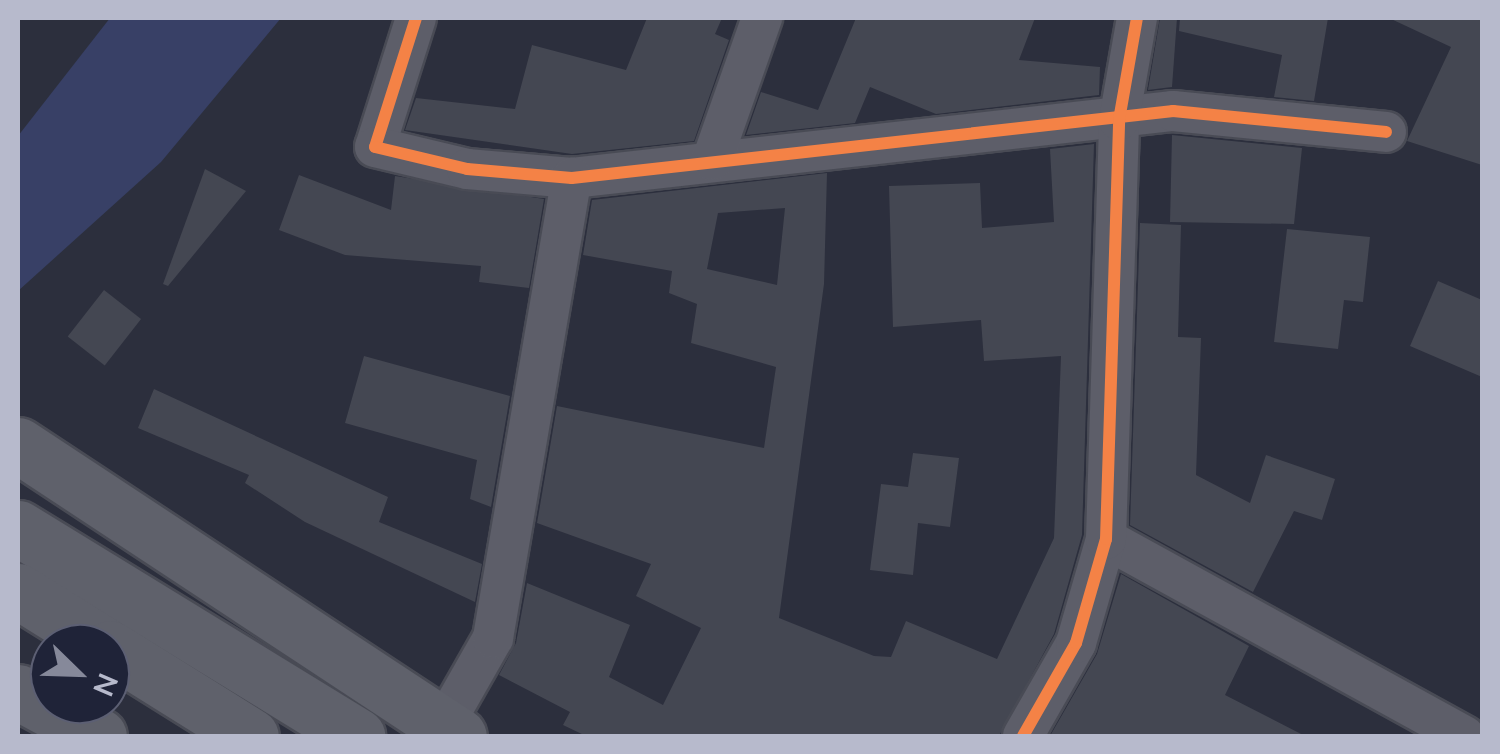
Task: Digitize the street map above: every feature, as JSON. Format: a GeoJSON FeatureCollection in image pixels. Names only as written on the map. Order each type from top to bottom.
{"type":"FeatureCollection","features":[{"type":"Feature","properties":{"kind":"main road"},"geometry":{"type":"LineString","coordinates":[[18,445],[451,731]]}},
{"type":"Feature","properties":{"kind":"main road"},"geometry":{"type":"LineString","coordinates":[[18,528],[357,736]]}},
{"type":"Feature","properties":{"kind":"main road"},"geometry":{"type":"LineString","coordinates":[[18,591],[71,624]]}},
{"type":"Feature","properties":{"kind":"main road"},"geometry":{"type":"LineString","coordinates":[[130,660],[251,736]]}},
{"type":"Feature","properties":{"kind":"main road"},"geometry":{"type":"LineString","coordinates":[[18,692],[99,736]]}},
{"type":"Feature","properties":{"kind":"street"},"geometry":{"type":"LineString","coordinates":[[416,18],[376,147],[467,169],[572,178],[1173,111],[1386,132]]}},
{"type":"Feature","properties":{"kind":"street"},"geometry":{"type":"LineString","coordinates":[[712,160],[762,18]]}},
{"type":"Feature","properties":{"kind":"street"},"geometry":{"type":"LineString","coordinates":[[1023,736],[1076,643],[1106,539],[1119,120],[1137,18]]}},
{"type":"Feature","properties":{"kind":"street"},"geometry":{"type":"LineString","coordinates":[[451,731],[493,638],[572,178]]}},
{"type":"Feature","properties":{"kind":"street"},"geometry":{"type":"LineString","coordinates":[[1106,539],[1465,736]]}},
{"type":"Feature","properties":{"kind":"water"},"geometry":{"type":"Polygon","coordinates":[[[110,18],[281,18],[161,162],[18,291],[18,136],[110,18]]]}},
{"type":"Feature","properties":{"kind":"building"},"geometry":{"type":"Polygon","coordinates":[[[647,18],[722,18],[715,34],[729,40],[694,141],[572,154],[405,130],[416,98],[515,109],[532,45],[626,70],[647,18]]]}},
{"type":"Feature","properties":{"kind":"building"},"geometry":{"type":"Polygon","coordinates":[[[856,18],[1035,18],[1019,60],[1100,67],[1099,95],[936,114],[870,87],[855,123],[746,135],[761,92],[818,110],[856,18]]]}},
{"type":"Feature","properties":{"kind":"building"},"geometry":{"type":"Polygon","coordinates":[[[1160,18],[1177,18],[1172,87],[1148,90],[1160,18]]]}},
{"type":"Feature","properties":{"kind":"building"},"geometry":{"type":"Polygon","coordinates":[[[1180,18],[1328,18],[1314,101],[1274,97],[1282,55],[1179,31],[1180,18]]]}},
{"type":"Feature","properties":{"kind":"building"},"geometry":{"type":"Polygon","coordinates":[[[1389,18],[1482,18],[1482,165],[1407,141],[1451,47],[1389,18]]]}},
{"type":"Feature","properties":{"kind":"building"},"geometry":{"type":"Polygon","coordinates":[[[1172,135],[1302,148],[1294,224],[1170,222],[1172,135]]]}},
{"type":"Feature","properties":{"kind":"building"},"geometry":{"type":"Polygon","coordinates":[[[1094,144],[1082,535],[1054,634],[999,736],[586,736],[563,725],[570,712],[499,675],[516,643],[527,583],[630,625],[609,677],[663,705],[701,628],[636,596],[651,564],[537,523],[557,406],[764,448],[776,367],[691,343],[697,304],[669,293],[672,271],[583,255],[592,200],[827,173],[824,284],[779,618],[874,656],[891,657],[906,621],[997,659],[1054,538],[1061,356],[984,361],[981,320],[893,327],[889,186],[980,183],[982,228],[1054,222],[1050,149],[1094,144]],[[785,208],[718,213],[707,269],[777,285],[785,208]]]}},
{"type":"Feature","properties":{"kind":"building"},"geometry":{"type":"Polygon","coordinates":[[[205,169],[246,191],[168,286],[163,284],[205,169]]]}},
{"type":"Feature","properties":{"kind":"building"},"geometry":{"type":"Polygon","coordinates":[[[299,175],[391,210],[395,176],[544,199],[529,288],[479,282],[481,266],[345,255],[279,230],[299,175]]]}},
{"type":"Feature","properties":{"kind":"building"},"geometry":{"type":"Polygon","coordinates":[[[1140,223],[1181,225],[1178,337],[1201,338],[1196,475],[1250,503],[1266,455],[1335,479],[1322,520],[1294,511],[1253,592],[1130,525],[1140,223]]]}},
{"type":"Feature","properties":{"kind":"building"},"geometry":{"type":"Polygon","coordinates":[[[1287,229],[1370,237],[1363,302],[1344,300],[1338,349],[1274,342],[1287,229]]]}},
{"type":"Feature","properties":{"kind":"building"},"geometry":{"type":"Polygon","coordinates":[[[1438,281],[1482,300],[1482,377],[1410,346],[1438,281]]]}},
{"type":"Feature","properties":{"kind":"building"},"geometry":{"type":"Polygon","coordinates":[[[104,290],[141,319],[105,365],[68,336],[104,290]]]}},
{"type":"Feature","properties":{"kind":"building"},"geometry":{"type":"Polygon","coordinates":[[[364,356],[510,396],[491,507],[470,499],[477,460],[345,423],[364,356]]]}},
{"type":"Feature","properties":{"kind":"building"},"geometry":{"type":"Polygon","coordinates":[[[154,389],[388,497],[379,522],[482,564],[475,602],[305,522],[245,483],[249,475],[138,428],[154,389]]]}},
{"type":"Feature","properties":{"kind":"building"},"geometry":{"type":"Polygon","coordinates":[[[913,453],[959,458],[950,527],[918,523],[913,575],[870,570],[881,484],[908,487],[913,453]]]}},
{"type":"Feature","properties":{"kind":"building"},"geometry":{"type":"Polygon","coordinates":[[[1121,574],[1249,646],[1225,695],[1305,736],[1050,736],[1097,654],[1121,574]]]}},
{"type":"Feature","properties":{"kind":"cycle path"},"geometry":{"type":"LineString","coordinates":[[416,18],[375,147],[467,169],[572,178],[1173,111],[1386,132]]}},
{"type":"Feature","properties":{"kind":"cycle path"},"geometry":{"type":"LineString","coordinates":[[1023,736],[1076,643],[1106,539],[1119,120],[1137,18]]}}]}
